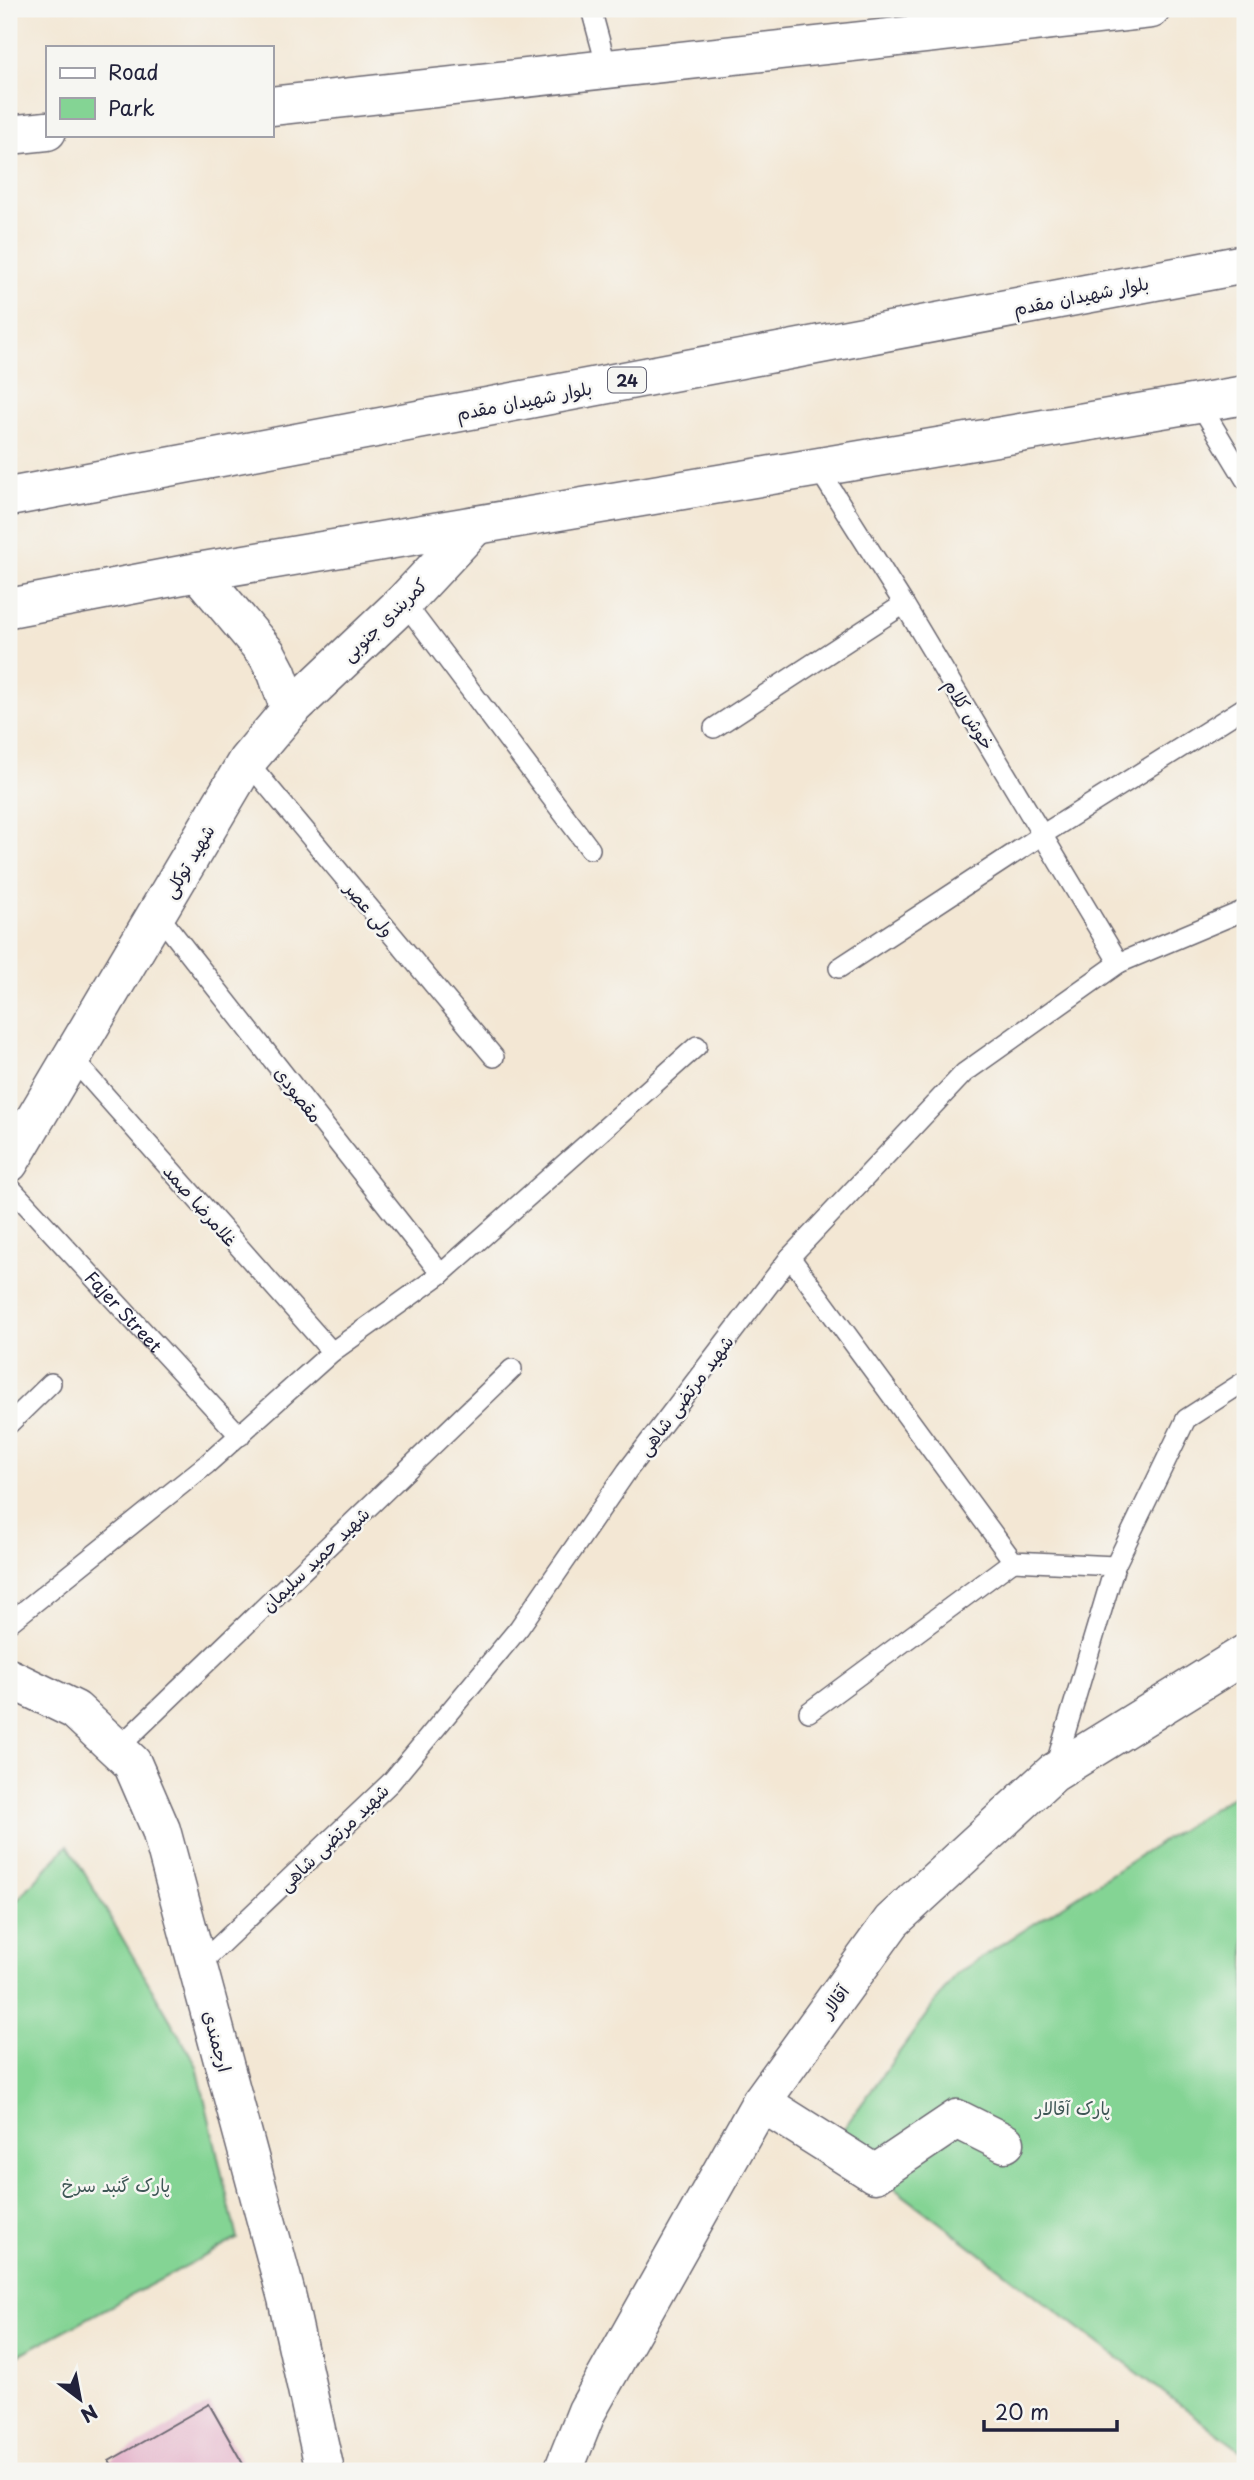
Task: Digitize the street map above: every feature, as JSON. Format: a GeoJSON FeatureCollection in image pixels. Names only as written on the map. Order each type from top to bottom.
{"type":"FeatureCollection","features":[{"type":"Feature","properties":{"kind":"street"},"geometry":{"type":"LineString","coordinates":[[273,106],[607,68],[1001,17],[1151,9]]}},
{"type":"Feature","properties":{"kind":"street"},"geometry":{"type":"LineString","coordinates":[[9,135],[46,131]]}},
{"type":"Feature","properties":{"kind":"street","name":"بلوار شهیدان مقدم"},"geometry":{"type":"LineString","coordinates":[[9,497],[1245,264]]}},
{"type":"Feature","properties":{"kind":"street"},"geometry":{"type":"LineString","coordinates":[[9,608],[198,572],[1245,395]]}},
{"type":"Feature","properties":{"kind":"street","name":"کمربندی جنوبی"},"geometry":{"type":"LineString","coordinates":[[290,710],[404,602],[476,525]]}},
{"type":"Feature","properties":{"kind":"street"},"geometry":{"type":"LineString","coordinates":[[198,572],[267,654],[290,710]]}},
{"type":"Feature","properties":{"kind":"street","name":"شهید توکلی"},"geometry":{"type":"LineString","coordinates":[[9,1163],[247,761],[290,710]]}},
{"type":"Feature","properties":{"kind":"street","name":"آقالار"},"geometry":{"type":"LineString","coordinates":[[563,2471],[587,2412],[761,2102],[892,1921],[1053,1773],[1245,1654]]}},
{"type":"Feature","properties":{"kind":"street","name":"ارجمندی"},"geometry":{"type":"LineString","coordinates":[[9,1678],[75,1710],[132,1763],[161,1830],[287,2298],[325,2471]]}},
{"type":"Feature","properties":{"kind":"street"},"geometry":{"type":"LineString","coordinates":[[761,2102],[875,2174],[957,2119],[1004,2143]]}},
{"type":"Feature","properties":{"kind":"lane"},"geometry":{"type":"LineString","coordinates":[[591,9],[607,68]]}},
{"type":"Feature","properties":{"kind":"lane"},"geometry":{"type":"LineString","coordinates":[[1199,403],[1245,479]]}},
{"type":"Feature","properties":{"kind":"lane","name":"خوش کلام"},"geometry":{"type":"LineString","coordinates":[[818,468],[904,604],[1119,963]]}},
{"type":"Feature","properties":{"kind":"lane"},"geometry":{"type":"LineString","coordinates":[[404,602],[590,849]]}},
{"type":"Feature","properties":{"kind":"lane"},"geometry":{"type":"LineString","coordinates":[[715,728],[904,604]]}},
{"type":"Feature","properties":{"kind":"lane"},"geometry":{"type":"LineString","coordinates":[[839,968],[1042,835],[1245,707]]}},
{"type":"Feature","properties":{"kind":"lane","name":"ولی عصر"},"geometry":{"type":"LineString","coordinates":[[247,761],[494,1057]]}},
{"type":"Feature","properties":{"kind":"lane","name":"شهید مرتضی شاهی"},"geometry":{"type":"LineString","coordinates":[[198,1966],[391,1782],[519,1628],[627,1471],[790,1257],[964,1073],[1119,963],[1245,910]]}},
{"type":"Feature","properties":{"kind":"lane","name":"مقصودی"},"geometry":{"type":"LineString","coordinates":[[157,913],[442,1275]]}},
{"type":"Feature","properties":{"kind":"lane"},"geometry":{"type":"LineString","coordinates":[[9,1623],[240,1436],[332,1352],[442,1275],[697,1046]]}},
{"type":"Feature","properties":{"kind":"lane","name":"غلامرضا صمد"},"geometry":{"type":"LineString","coordinates":[[71,1057],[332,1352]]}},
{"type":"Feature","properties":{"kind":"lane","name":"Fajer Street"},"geometry":{"type":"LineString","coordinates":[[9,1186],[240,1436]]}},
{"type":"Feature","properties":{"kind":"lane"},"geometry":{"type":"LineString","coordinates":[[790,1257],[1013,1561]]}},
{"type":"Feature","properties":{"kind":"lane","name":"شهید حمید سلیمان"},"geometry":{"type":"LineString","coordinates":[[117,1749],[512,1369]]}},
{"type":"Feature","properties":{"kind":"lane"},"geometry":{"type":"LineString","coordinates":[[1053,1773],[1115,1566],[1186,1419],[1245,1381]]}},
{"type":"Feature","properties":{"kind":"lane"},"geometry":{"type":"LineString","coordinates":[[9,1424],[51,1383]]}},
{"type":"Feature","properties":{"kind":"lane"},"geometry":{"type":"LineString","coordinates":[[809,1712],[1013,1561],[1115,1566]]}},
{"type":"Feature","properties":{"kind":"green space","name":"پارک آقالار"},"geometry":{"type":"Polygon","coordinates":[[[1245,1788],[1245,2454],[875,2174],[818,2164],[956,1974],[1245,1788]]]}},
{"type":"Feature","properties":{"kind":"green space","name":"پارک گنبد سرخ"},"geometry":{"type":"Polygon","coordinates":[[[68,1845],[197,2066],[237,2239],[9,2360],[9,1909],[68,1845]]]}},
{"type":"Feature","properties":{"kind":"building"},"geometry":{"type":"Polygon","coordinates":[[[209,2404],[247,2471],[115,2471],[109,2461],[209,2404]]]}}]}
